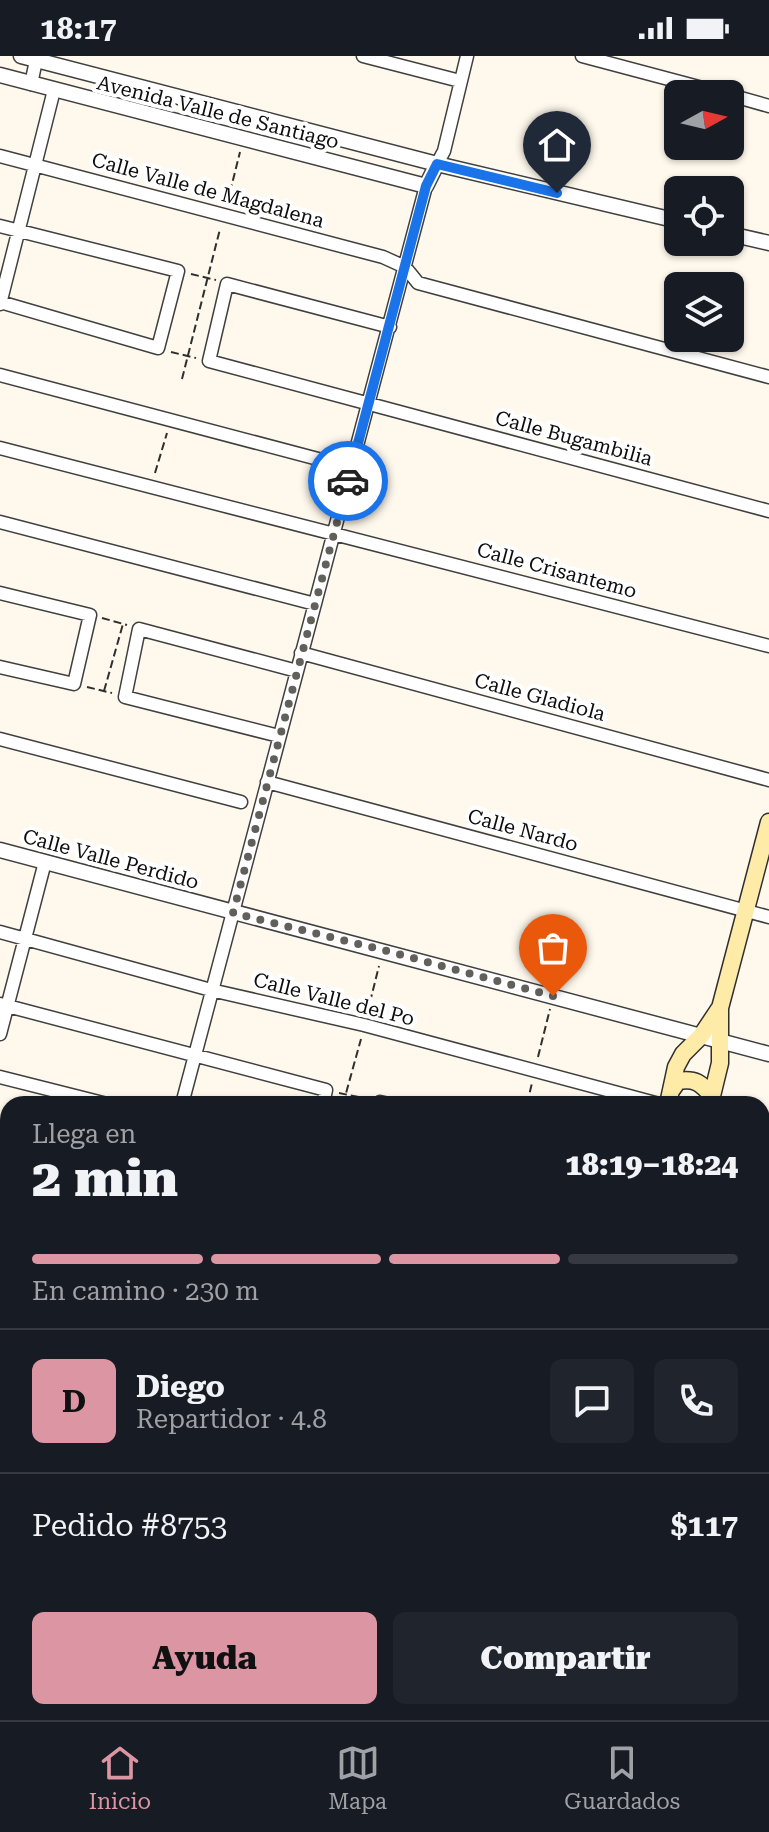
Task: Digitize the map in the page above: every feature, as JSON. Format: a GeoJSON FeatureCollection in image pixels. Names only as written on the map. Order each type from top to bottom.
{"type":"FeatureCollection","features":[{"type":"Feature","properties":{"kind":"main road"},"geometry":{"type":"LineString","coordinates":[[712,1096],[720,1063],[720,1008],[769,822]]}},
{"type":"Feature","properties":{"kind":"main road"},"geometry":{"type":"LineString","coordinates":[[670,1096],[676,1067],[683,1054],[701,1036],[720,1008]]}},
{"type":"Feature","properties":{"kind":"main road"},"geometry":{"type":"LineString","coordinates":[[670,1096],[678,1081],[690,1079],[702,1083],[709,1096]]}},
{"type":"Feature","properties":{"kind":"street","name":"Avenida Valle de Santiago"},"geometry":{"type":"LineString","coordinates":[[21,56],[437,164],[664,218]]}},
{"type":"Feature","properties":{"kind":"street"},"geometry":{"type":"LineString","coordinates":[[363,56],[460,81]]}},
{"type":"Feature","properties":{"kind":"street"},"geometry":{"type":"LineString","coordinates":[[184,1096],[426,186],[444,151],[467,56]]}},
{"type":"Feature","properties":{"kind":"street"},"geometry":{"type":"LineString","coordinates":[[582,56],[672,80]]}},
{"type":"Feature","properties":{"kind":"street"},"geometry":{"type":"LineString","coordinates":[[31,84],[37,58]]}},
{"type":"Feature","properties":{"kind":"street","name":"Avenida Valle de Santiago"},"geometry":{"type":"LineString","coordinates":[[0,75],[426,186]]}},
{"type":"Feature","properties":{"kind":"street"},"geometry":{"type":"LineString","coordinates":[[0,226],[17,230],[178,271],[158,348],[0,303],[17,230],[54,90]]}},
{"type":"Feature","properties":{"kind":"street"},"geometry":{"type":"LineString","coordinates":[[744,99],[769,106]]}},
{"type":"Feature","properties":{"kind":"street","name":"Calle Valle de Magdalena"},"geometry":{"type":"LineString","coordinates":[[0,156],[383,257],[405,267],[418,283],[769,377]]}},
{"type":"Feature","properties":{"kind":"street"},"geometry":{"type":"LineString","coordinates":[[744,237],[769,243]]}},
{"type":"Feature","properties":{"kind":"street"},"geometry":{"type":"LineString","coordinates":[[209,361],[227,284],[390,327]]}},
{"type":"Feature","properties":{"kind":"street","name":"Calle Bugambilia"},"geometry":{"type":"LineString","coordinates":[[209,361],[769,511]]}},
{"type":"Feature","properties":{"kind":"street"},"geometry":{"type":"LineString","coordinates":[[0,375],[352,468]]}},
{"type":"Feature","properties":{"kind":"street","name":"Calle Crisantemo"},"geometry":{"type":"LineString","coordinates":[[0,448],[769,646]]}},
{"type":"Feature","properties":{"kind":"street"},"geometry":{"type":"LineString","coordinates":[[0,522],[315,604]]}},
{"type":"Feature","properties":{"kind":"street"},"geometry":{"type":"LineString","coordinates":[[0,593],[90,615],[74,684],[0,667]]}},
{"type":"Feature","properties":{"kind":"street"},"geometry":{"type":"LineString","coordinates":[[279,736],[125,697],[139,629],[297,671]]}},
{"type":"Feature","properties":{"kind":"street","name":"Calle Gladiola"},"geometry":{"type":"LineString","coordinates":[[301,653],[769,780]]}},
{"type":"Feature","properties":{"kind":"street"},"geometry":{"type":"LineString","coordinates":[[0,739],[241,802]]}},
{"type":"Feature","properties":{"kind":"street","name":"Calle Nardo"},"geometry":{"type":"LineString","coordinates":[[267,782],[769,917]]}},
{"type":"Feature","properties":{"kind":"street","name":"Calle Valle Perdido"},"geometry":{"type":"LineString","coordinates":[[0,850],[769,1054]]}},
{"type":"Feature","properties":{"kind":"street"},"geometry":{"type":"LineString","coordinates":[[0,1034],[4,1005],[45,862]]}},
{"type":"Feature","properties":{"kind":"street","name":"Calle Valle del Po"},"geometry":{"type":"LineString","coordinates":[[0,932],[211,990],[364,1025],[630,1096]]}},
{"type":"Feature","properties":{"kind":"street"},"geometry":{"type":"LineString","coordinates":[[4,1005],[326,1090],[325,1096]]}},
{"type":"Feature","properties":{"kind":"street"},"geometry":{"type":"LineString","coordinates":[[0,1077],[75,1096]]}},
{"type":"Feature","properties":{"kind":"path"},"geometry":{"type":"LineString","coordinates":[[182,379],[243,139]]}},
{"type":"Feature","properties":{"kind":"path"},"geometry":{"type":"LineString","coordinates":[[178,271],[227,284]]}},
{"type":"Feature","properties":{"kind":"path"},"geometry":{"type":"LineString","coordinates":[[158,348],[209,361]]}},
{"type":"Feature","properties":{"kind":"path"},"geometry":{"type":"LineString","coordinates":[[151,488],[171,421]]}},
{"type":"Feature","properties":{"kind":"path"},"geometry":{"type":"LineString","coordinates":[[90,615],[139,629]]}},
{"type":"Feature","properties":{"kind":"path"},"geometry":{"type":"LineString","coordinates":[[104,691],[123,624]]}},
{"type":"Feature","properties":{"kind":"path"},"geometry":{"type":"LineString","coordinates":[[74,684],[125,697]]}},
{"type":"Feature","properties":{"kind":"path"},"geometry":{"type":"LineString","coordinates":[[529,1096],[553,996]]}},
{"type":"Feature","properties":{"kind":"path"},"geometry":{"type":"LineString","coordinates":[[326,1090],[352,1096]]}},
{"type":"Feature","properties":{"kind":"way so far"},"geometry":{"type":"LineString","coordinates":[[348,481],[233,913],[553,996]]}},
{"type":"Feature","properties":{"kind":"route"},"geometry":{"type":"LineString","coordinates":[[348,481],[426,186],[437,164],[557,193]]}}]}
